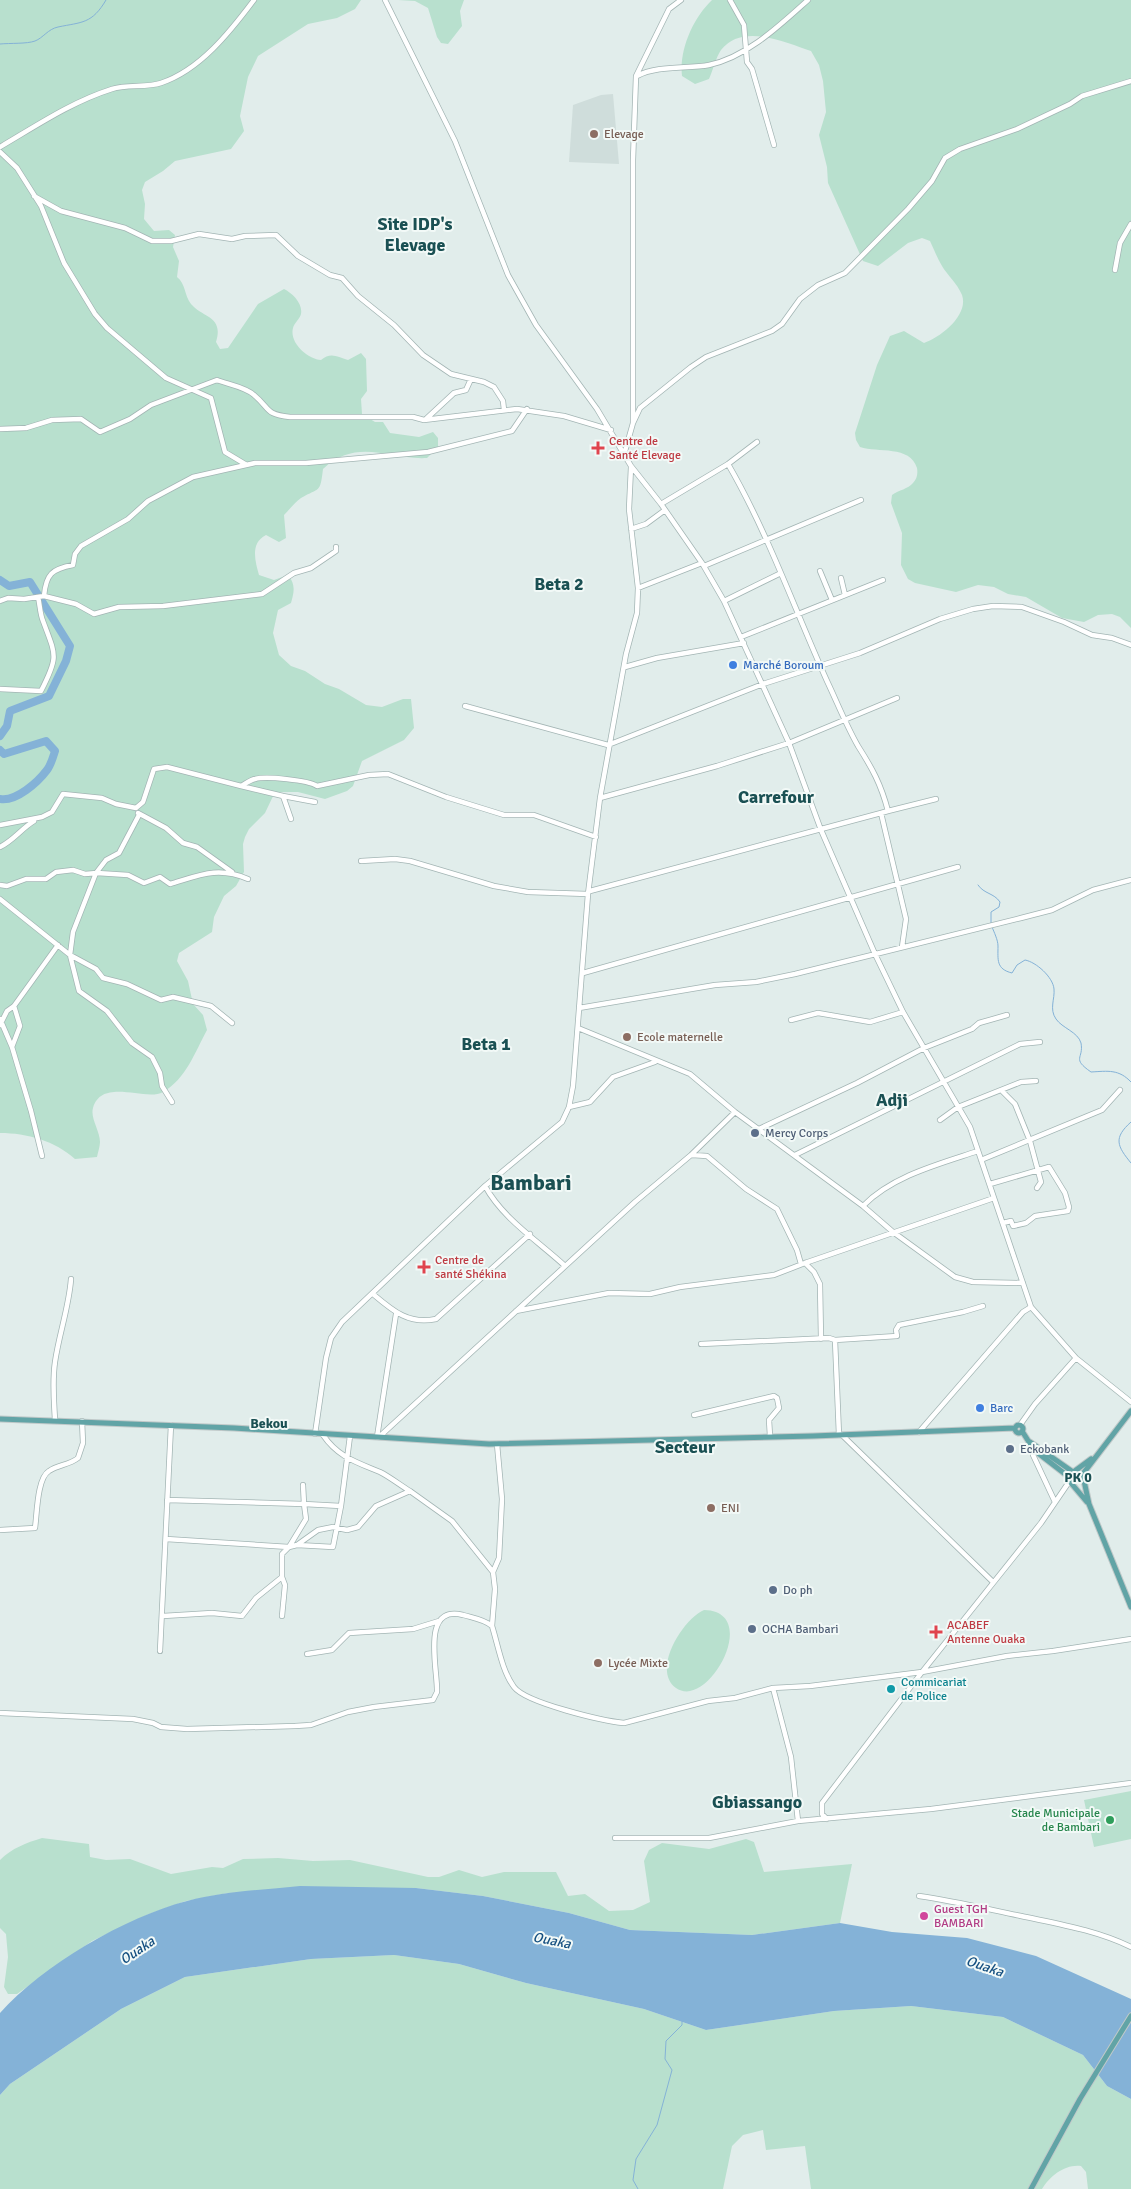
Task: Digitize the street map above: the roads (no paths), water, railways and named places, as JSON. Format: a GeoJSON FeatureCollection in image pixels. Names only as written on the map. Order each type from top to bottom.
{"type":"FeatureCollection","features":[{"type":"Feature","properties":{"kind":"main road"},"geometry":{"type":"LineString","coordinates":[[1071,1482],[1081,1484],[1093,1458],[1131,1411]]}},
{"type":"Feature","properties":{"kind":"main road"},"geometry":{"type":"LineString","coordinates":[[0,1419],[171,1425],[497,1444],[841,1435],[1017,1426],[1017,1432],[1022,1431],[1029,1441],[1071,1482],[1089,1504]]}},
{"type":"Feature","properties":{"kind":"main road"},"geometry":{"type":"LineString","coordinates":[[1046,1457],[1083,1477],[1089,1504],[1131,1607]]}},
{"type":"Feature","properties":{"kind":"main road"},"geometry":{"type":"LineString","coordinates":[[1071,1482],[1074,1471],[1093,1458]]}},
{"type":"Feature","properties":{"kind":"main road"},"geometry":{"type":"LineString","coordinates":[[1030,2189],[1131,2016]]}},
{"type":"Feature","properties":{"kind":"street"},"geometry":{"type":"LineString","coordinates":[[0,147],[58,112],[113,89],[160,84],[183,73],[196,64],[230,30],[254,0]]}},
{"type":"Feature","properties":{"kind":"street"},"geometry":{"type":"LineString","coordinates":[[385,0],[455,141],[508,275],[536,325],[610,430],[631,466],[662,504],[703,564],[724,601],[789,743],[821,830],[875,954],[903,1012],[970,1127],[1030,1307],[1076,1358],[1131,1402]]}},
{"type":"Feature","properties":{"kind":"street"},"geometry":{"type":"LineString","coordinates":[[633,423],[633,160],[636,76],[669,9],[681,0]]}},
{"type":"Feature","properties":{"kind":"street"},"geometry":{"type":"LineString","coordinates":[[730,0],[744,25],[747,62],[752,69],[774,145]]}},
{"type":"Feature","properties":{"kind":"street"},"geometry":{"type":"LineString","coordinates":[[636,76],[694,65],[709,65],[739,54],[808,0]]}},
{"type":"Feature","properties":{"kind":"street"},"geometry":{"type":"LineString","coordinates":[[624,455],[633,423],[640,408],[645,403],[706,357],[772,332],[782,324],[800,299],[818,284],[845,273],[908,210],[932,181],[945,158],[960,149],[1017,129],[1070,104],[1082,96],[1131,81]]}},
{"type":"Feature","properties":{"kind":"street"},"geometry":{"type":"LineString","coordinates":[[0,152],[17,168],[41,206],[64,263],[95,314],[123,343],[166,378],[211,398],[226,452],[245,464]]}},
{"type":"Feature","properties":{"kind":"street"},"geometry":{"type":"LineString","coordinates":[[34,196],[61,211],[125,228],[152,241],[171,241],[199,234],[232,239],[244,236],[276,235],[298,256],[330,275],[342,278],[358,296],[394,325],[423,355],[452,374],[494,387],[500,396],[504,410]]}},
{"type":"Feature","properties":{"kind":"street"},"geometry":{"type":"LineString","coordinates":[[1115,270],[1120,242],[1131,224]]}},
{"type":"Feature","properties":{"kind":"street"},"geometry":{"type":"LineString","coordinates":[[424,420],[454,393],[466,390],[470,379]]}},
{"type":"Feature","properties":{"kind":"street"},"geometry":{"type":"LineString","coordinates":[[0,429],[26,428],[52,420],[80,419],[100,432],[130,419],[151,405],[189,389],[217,380],[254,394],[264,408],[274,415],[290,418],[413,417],[424,420],[527,409],[564,416],[610,430]]}},
{"type":"Feature","properties":{"kind":"street"},"geometry":{"type":"LineString","coordinates":[[0,689],[41,691],[53,668],[54,645],[42,619],[41,597],[46,580],[58,568],[73,565],[75,554],[81,546],[128,519],[148,501],[193,477],[245,464],[306,464],[428,452],[512,431],[527,409]]}},
{"type":"Feature","properties":{"kind":"street"},"geometry":{"type":"LineString","coordinates":[[662,504],[728,464],[757,442]]}},
{"type":"Feature","properties":{"kind":"street"},"geometry":{"type":"LineString","coordinates":[[728,464],[747,496],[820,665],[858,745],[868,758],[888,810]]}},
{"type":"Feature","properties":{"kind":"street"},"geometry":{"type":"LineString","coordinates":[[314,1434],[331,1338],[342,1322],[485,1186],[562,1122],[569,1107],[573,1086],[589,892],[600,798],[608,745],[637,613],[638,588],[629,509],[631,466]]}},
{"type":"Feature","properties":{"kind":"street"},"geometry":{"type":"LineString","coordinates":[[638,588],[703,564],[861,500]]}},
{"type":"Feature","properties":{"kind":"street"},"geometry":{"type":"LineString","coordinates":[[631,529],[646,524],[665,510]]}},
{"type":"Feature","properties":{"kind":"street"},"geometry":{"type":"LineString","coordinates":[[0,602],[8,598],[41,597],[76,604],[94,614],[119,607],[163,606],[262,594],[294,573],[310,568],[336,551],[336,547]]}},
{"type":"Feature","properties":{"kind":"street"},"geometry":{"type":"LineString","coordinates":[[820,571],[820,579],[832,600]]}},
{"type":"Feature","properties":{"kind":"street"},"geometry":{"type":"LineString","coordinates":[[724,601],[781,573]]}},
{"type":"Feature","properties":{"kind":"street"},"geometry":{"type":"LineString","coordinates":[[841,578],[844,595]]}},
{"type":"Feature","properties":{"kind":"street"},"geometry":{"type":"LineString","coordinates":[[741,636],[884,580]]}},
{"type":"Feature","properties":{"kind":"street"},"geometry":{"type":"LineString","coordinates":[[465,706],[608,745],[763,684],[860,653],[940,619],[973,609],[993,606],[1022,607],[1064,622],[1092,635],[1112,638],[1131,645]]}},
{"type":"Feature","properties":{"kind":"street"},"geometry":{"type":"LineString","coordinates":[[625,667],[656,658],[744,643]]}},
{"type":"Feature","properties":{"kind":"street"},"geometry":{"type":"LineString","coordinates":[[600,798],[717,766],[789,743],[897,698]]}},
{"type":"Feature","properties":{"kind":"street"},"geometry":{"type":"LineString","coordinates":[[0,846],[11,842],[22,828],[52,812],[62,794],[102,798],[116,804],[136,808],[144,802],[154,769],[167,767],[283,796],[298,797],[315,802]]}},
{"type":"Feature","properties":{"kind":"street"},"geometry":{"type":"LineString","coordinates":[[241,786],[255,779],[294,779],[311,782],[317,786],[369,775],[388,774],[504,815],[534,815],[596,837]]}},
{"type":"Feature","properties":{"kind":"street"},"geometry":{"type":"LineString","coordinates":[[283,796],[291,819]]}},
{"type":"Feature","properties":{"kind":"street"},"geometry":{"type":"LineString","coordinates":[[361,861],[395,859],[494,886],[528,892],[589,892],[821,830],[888,810],[936,800]]}},
{"type":"Feature","properties":{"kind":"street"},"geometry":{"type":"LineString","coordinates":[[136,808],[139,815],[166,828],[183,843],[197,847],[232,872],[248,879]]}},
{"type":"Feature","properties":{"kind":"street"},"geometry":{"type":"LineString","coordinates":[[881,813],[906,919],[902,947]]}},
{"type":"Feature","properties":{"kind":"street"},"geometry":{"type":"LineString","coordinates":[[139,815],[119,853],[106,860],[96,873],[72,932],[70,955],[79,990],[107,1011],[132,1043],[152,1057],[160,1073],[162,1086],[172,1102]]}},
{"type":"Feature","properties":{"kind":"street"},"geometry":{"type":"LineString","coordinates":[[0,825],[37,820]]}},
{"type":"Feature","properties":{"kind":"street"},"geometry":{"type":"LineString","coordinates":[[583,973],[958,867]]}},
{"type":"Feature","properties":{"kind":"street"},"geometry":{"type":"LineString","coordinates":[[0,885],[7,886],[26,879],[46,879],[56,872],[73,870],[86,874],[128,875],[144,883],[160,877],[170,884],[211,872],[232,872]]}},
{"type":"Feature","properties":{"kind":"street"},"geometry":{"type":"LineString","coordinates":[[580,1008],[715,985],[756,982],[1052,910],[1093,890],[1131,880]]}},
{"type":"Feature","properties":{"kind":"street"},"geometry":{"type":"LineString","coordinates":[[0,900],[70,955],[96,969],[103,978],[127,984],[161,1000],[174,997],[211,1006],[232,1023]]}},
{"type":"Feature","properties":{"kind":"street"},"geometry":{"type":"LineString","coordinates":[[42,1156],[12,1047],[1,1022],[6,1011],[14,1006],[58,945]]}},
{"type":"Feature","properties":{"kind":"street"},"geometry":{"type":"LineString","coordinates":[[12,1047],[20,1026],[14,1006]]}},
{"type":"Feature","properties":{"kind":"street"},"geometry":{"type":"LineString","coordinates":[[791,1020],[818,1013],[870,1022],[903,1012]]}},
{"type":"Feature","properties":{"kind":"street"},"geometry":{"type":"LineString","coordinates":[[759,1129],[857,1083],[924,1048],[972,1029],[979,1023],[1007,1015]]}},
{"type":"Feature","properties":{"kind":"street"},"geometry":{"type":"LineString","coordinates":[[578,1028],[655,1062],[690,1074],[735,1112],[863,1206],[893,1232],[948,1273],[963,1281],[1023,1283]]}},
{"type":"Feature","properties":{"kind":"street"},"geometry":{"type":"LineString","coordinates":[[795,1155],[1020,1044],[1040,1042]]}},
{"type":"Feature","properties":{"kind":"street"},"geometry":{"type":"LineString","coordinates":[[569,1107],[590,1102],[613,1077],[655,1062]]}},
{"type":"Feature","properties":{"kind":"street"},"geometry":{"type":"LineString","coordinates":[[940,1120],[958,1107],[1021,1082],[1036,1081]]}},
{"type":"Feature","properties":{"kind":"street"},"geometry":{"type":"LineString","coordinates":[[981,1160],[1030,1141],[1064,1124],[1102,1110],[1120,1090]]}},
{"type":"Feature","properties":{"kind":"street"},"geometry":{"type":"LineString","coordinates":[[1002,1091],[1015,1104],[1030,1141],[1040,1182],[1037,1188]]}},
{"type":"Feature","properties":{"kind":"street"},"geometry":{"type":"LineString","coordinates":[[378,1437],[565,1266],[691,1155],[735,1112]]}},
{"type":"Feature","properties":{"kind":"street"},"geometry":{"type":"LineString","coordinates":[[863,1206],[875,1194],[888,1186],[924,1170],[978,1151]]}},
{"type":"Feature","properties":{"kind":"street"},"geometry":{"type":"LineString","coordinates":[[691,1155],[700,1154],[707,1156],[739,1184],[777,1209],[803,1263],[814,1272],[820,1284],[821,1339]]}},
{"type":"Feature","properties":{"kind":"street"},"geometry":{"type":"LineString","coordinates":[[990,1184],[1049,1167],[1065,1193],[1069,1209],[1035,1216],[1020,1225],[1013,1226],[1011,1221],[1003,1223]]}},
{"type":"Feature","properties":{"kind":"street"},"geometry":{"type":"LineString","coordinates":[[485,1186],[494,1202],[565,1266]]}},
{"type":"Feature","properties":{"kind":"street"},"geometry":{"type":"LineString","coordinates":[[516,1311],[609,1293],[650,1294],[680,1286],[774,1275],[803,1263],[848,1250],[893,1232],[994,1198]]}},
{"type":"Feature","properties":{"kind":"street"},"geometry":{"type":"LineString","coordinates":[[373,1294],[396,1314],[415,1321],[436,1319],[530,1234]]}},
{"type":"Feature","properties":{"kind":"street"},"geometry":{"type":"LineString","coordinates":[[55,1420],[53,1394],[55,1361],[70,1296],[71,1279]]}},
{"type":"Feature","properties":{"kind":"street"},"geometry":{"type":"LineString","coordinates":[[701,1344],[897,1336],[896,1330],[899,1325],[983,1306]]}},
{"type":"Feature","properties":{"kind":"street"},"geometry":{"type":"LineString","coordinates":[[919,1432],[1023,1312],[1030,1307]]}},
{"type":"Feature","properties":{"kind":"street"},"geometry":{"type":"LineString","coordinates":[[378,1437],[396,1314]]}},
{"type":"Feature","properties":{"kind":"street"},"geometry":{"type":"LineString","coordinates":[[835,1340],[841,1435],[993,1582]]}},
{"type":"Feature","properties":{"kind":"street"},"geometry":{"type":"LineString","coordinates":[[1017,1426],[1076,1358]]}},
{"type":"Feature","properties":{"kind":"street"},"geometry":{"type":"LineString","coordinates":[[694,1415],[774,1396],[777,1398],[779,1408],[769,1420],[770,1436]]}},
{"type":"Feature","properties":{"kind":"street"},"geometry":{"type":"LineString","coordinates":[[0,1530],[35,1528],[40,1491],[44,1477],[52,1469],[63,1467],[78,1458],[84,1437],[82,1421]]}},
{"type":"Feature","properties":{"kind":"street"},"geometry":{"type":"LineString","coordinates":[[160,1651],[164,1616],[171,1425]]}},
{"type":"Feature","properties":{"kind":"street"},"geometry":{"type":"LineString","coordinates":[[323,1435],[332,1447],[347,1459],[382,1473],[452,1521],[493,1572]]}},
{"type":"Feature","properties":{"kind":"street"},"geometry":{"type":"LineString","coordinates":[[166,1539],[333,1547],[341,1506],[350,1436]]}},
{"type":"Feature","properties":{"kind":"street"},"geometry":{"type":"LineString","coordinates":[[497,1444],[502,1499],[499,1558],[493,1572],[495,1589],[492,1626],[509,1678],[515,1689],[540,1702],[611,1722],[624,1723],[708,1701],[773,1688],[810,1686],[922,1672],[1007,1656],[1053,1652],[1131,1639]]}},
{"type":"Feature","properties":{"kind":"street"},"geometry":{"type":"LineString","coordinates":[[1036,1448],[1033,1455],[1055,1502]]}},
{"type":"Feature","properties":{"kind":"street"},"geometry":{"type":"LineString","coordinates":[[827,1819],[822,1814],[822,1803],[1071,1482]]}},
{"type":"Feature","properties":{"kind":"street"},"geometry":{"type":"LineString","coordinates":[[282,1616],[285,1585],[282,1577],[281,1560],[306,1519],[303,1485]]}},
{"type":"Feature","properties":{"kind":"street"},"geometry":{"type":"LineString","coordinates":[[297,1545],[318,1530],[337,1528],[347,1530],[358,1527],[376,1506],[410,1491]]}},
{"type":"Feature","properties":{"kind":"street"},"geometry":{"type":"LineString","coordinates":[[167,1500],[341,1506]]}},
{"type":"Feature","properties":{"kind":"street"},"geometry":{"type":"LineString","coordinates":[[164,1616],[212,1613],[242,1616],[256,1598],[282,1577]]}},
{"type":"Feature","properties":{"kind":"street"},"geometry":{"type":"LineString","coordinates":[[307,1654],[332,1650],[349,1633],[414,1629],[439,1621],[455,1613],[484,1621],[492,1626]]}},
{"type":"Feature","properties":{"kind":"street"},"geometry":{"type":"LineString","coordinates":[[0,1713],[133,1719],[153,1722],[161,1727],[187,1729],[311,1725],[366,1709],[426,1703],[433,1700],[437,1692],[434,1638],[439,1621]]}},
{"type":"Feature","properties":{"kind":"street"},"geometry":{"type":"LineString","coordinates":[[773,1688],[790,1757],[798,1821]]}},
{"type":"Feature","properties":{"kind":"street"},"geometry":{"type":"LineString","coordinates":[[614,1838],[709,1838],[798,1821],[931,1809],[1131,1783]]}},
{"type":"Feature","properties":{"kind":"street"},"geometry":{"type":"LineString","coordinates":[[919,1896],[969,1903],[1070,1926],[1105,1936],[1131,1947]]}},
{"type":"Feature","properties":{"kind":"water","name":"Ouaka"},"geometry":{"type":"Polygon","coordinates":[[[300,1886],[416,1888],[483,1896],[569,1913],[630,1930],[752,1935],[840,1923],[892,1932],[967,1938],[1036,1956],[1131,1999],[1131,2099],[1107,2086],[1083,2055],[1003,2017],[911,2006],[834,2011],[706,2030],[644,2009],[526,1983],[459,1964],[394,1955],[311,1959],[185,1977],[121,2009],[10,2084],[0,2095],[0,2013],[18,1995],[62,1961],[112,1931],[163,1908],[215,1895],[300,1886]]]}},
{"type":"Feature","properties":{"kind":"waterway"},"geometry":{"type":"LineString","coordinates":[[0,44],[32,42],[38,40],[54,28],[86,21],[96,14],[106,0]]}},
{"type":"Feature","properties":{"kind":"waterway"},"geometry":{"type":"LineString","coordinates":[[0,580],[9,586],[30,582],[70,646],[66,661],[49,696],[10,711],[7,726],[0,736]]}},
{"type":"Feature","properties":{"kind":"waterway"},"geometry":{"type":"LineString","coordinates":[[0,750],[4,754],[46,741],[55,751],[48,768],[32,785],[20,794],[0,799]]}},
{"type":"Feature","properties":{"kind":"waterway"},"geometry":{"type":"LineString","coordinates":[[978,885],[1000,902],[999,907],[991,912],[991,923]]}},
{"type":"Feature","properties":{"kind":"waterway"},"geometry":{"type":"LineString","coordinates":[[992,927],[998,944],[999,963],[1003,969],[1012,973],[1017,965],[1025,960],[1039,967],[1051,980],[1054,989],[1054,1015],[1059,1022],[1079,1039],[1081,1043],[1081,1064],[1091,1072],[1108,1071],[1118,1073],[1131,1082]]}},
{"type":"Feature","properties":{"kind":"waterway"},"geometry":{"type":"LineString","coordinates":[[1131,1122],[1119,1138],[1120,1147],[1131,1163]]}},
{"type":"Feature","properties":{"kind":"waterway"},"geometry":{"type":"LineString","coordinates":[[638,2189],[633,2180],[636,2159],[657,2125],[672,2070],[665,2059],[666,2041],[682,2025],[682,2021]]}},
{"type":"Feature","properties":{"kind":"place","name":"Elevage"},"geometry":{"type":"Point","coordinates":[594,134]}},
{"type":"Feature","properties":{"kind":"place","name":"Centre de Santé Elevage"},"geometry":{"type":"Point","coordinates":[598,448]}},
{"type":"Feature","properties":{"kind":"place","name":"Marché Boroum"},"geometry":{"type":"Point","coordinates":[733,665]}},
{"type":"Feature","properties":{"kind":"place","name":"Ecole maternelle"},"geometry":{"type":"Point","coordinates":[627,1037]}},
{"type":"Feature","properties":{"kind":"place","name":"Mercy Corps"},"geometry":{"type":"Point","coordinates":[755,1133]}},
{"type":"Feature","properties":{"kind":"place","name":"Centre de santé Shékina"},"geometry":{"type":"Point","coordinates":[424,1267]}},
{"type":"Feature","properties":{"kind":"place","name":"Barc"},"geometry":{"type":"Point","coordinates":[980,1408]}},
{"type":"Feature","properties":{"kind":"place","name":"Eckobank"},"geometry":{"type":"Point","coordinates":[1010,1449]}},
{"type":"Feature","properties":{"kind":"place","name":"ENI"},"geometry":{"type":"Point","coordinates":[711,1508]}},
{"type":"Feature","properties":{"kind":"place","name":"Do ph"},"geometry":{"type":"Point","coordinates":[773,1590]}},
{"type":"Feature","properties":{"kind":"place","name":"OCHA Bambari"},"geometry":{"type":"Point","coordinates":[752,1629]}},
{"type":"Feature","properties":{"kind":"place","name":"ACABEF Antenne Ouaka"},"geometry":{"type":"Point","coordinates":[936,1632]}},
{"type":"Feature","properties":{"kind":"place","name":"Lycée Mixte"},"geometry":{"type":"Point","coordinates":[598,1663]}},
{"type":"Feature","properties":{"kind":"place","name":"Commicariat de Police"},"geometry":{"type":"Point","coordinates":[891,1689]}},
{"type":"Feature","properties":{"kind":"place","name":"Stade Municipale de Bambari"},"geometry":{"type":"Point","coordinates":[1110,1820]}},
{"type":"Feature","properties":{"kind":"place","name":"Guest TGH BAMBARI"},"geometry":{"type":"Point","coordinates":[924,1916]}},
{"type":"Feature","properties":{"kind":"district","name":"Site IDP's Elevage"},"geometry":{"type":"Point","coordinates":[415,234]}},
{"type":"Feature","properties":{"kind":"district","name":"Beta 2"},"geometry":{"type":"Point","coordinates":[559,584]}},
{"type":"Feature","properties":{"kind":"district","name":"Carrefour"},"geometry":{"type":"Point","coordinates":[776,797]}},
{"type":"Feature","properties":{"kind":"district","name":"Beta 1"},"geometry":{"type":"Point","coordinates":[486,1044]}},
{"type":"Feature","properties":{"kind":"district","name":"Adji"},"geometry":{"type":"Point","coordinates":[892,1100]}},
{"type":"Feature","properties":{"kind":"district","name":"Bambari"},"geometry":{"type":"Point","coordinates":[531,1182]}},
{"type":"Feature","properties":{"kind":"district","name":"Bekou"},"geometry":{"type":"Point","coordinates":[269,1423]}},
{"type":"Feature","properties":{"kind":"district","name":"Secteur"},"geometry":{"type":"Point","coordinates":[685,1447]}},
{"type":"Feature","properties":{"kind":"district","name":"PK 0"},"geometry":{"type":"Point","coordinates":[1078,1477]}},
{"type":"Feature","properties":{"kind":"district","name":"Gbiassango"},"geometry":{"type":"Point","coordinates":[757,1802]}}]}
